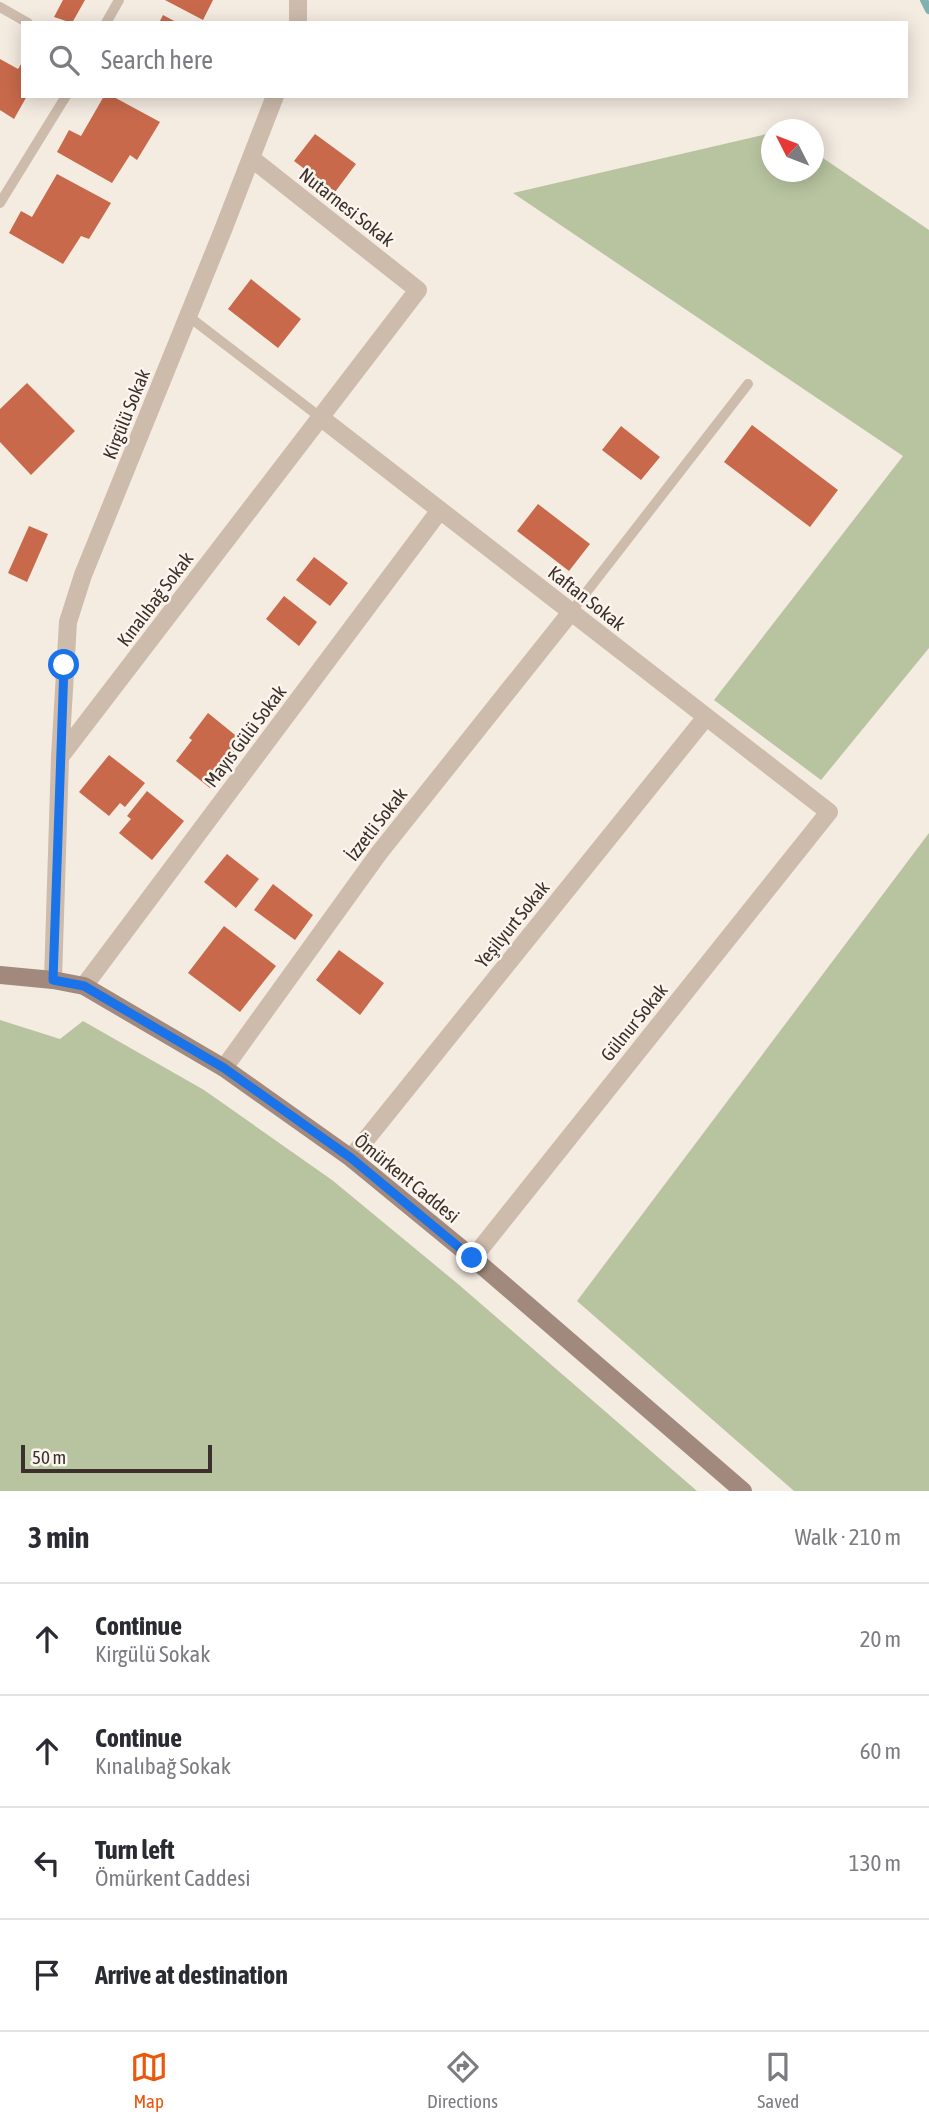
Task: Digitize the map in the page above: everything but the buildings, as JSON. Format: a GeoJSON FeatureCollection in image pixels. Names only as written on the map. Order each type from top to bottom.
{"type":"FeatureCollection","features":[{"type":"Feature","properties":{"kind":"street"},"geometry":{"type":"LineString","coordinates":[[298,0],[298,21]]}},
{"type":"Feature","properties":{"kind":"street","name":"Kirgülü Sokak"},"geometry":{"type":"LineString","coordinates":[[60,757],[68,622],[83,575],[274,98]]}},
{"type":"Feature","properties":{"kind":"street","name":"Nutarnesi Sokak"},"geometry":{"type":"LineString","coordinates":[[251,158],[418,290]]}},
{"type":"Feature","properties":{"kind":"street","name":"Kınalıbağ Sokak"},"geometry":{"type":"LineString","coordinates":[[60,757],[418,290]]}},
{"type":"Feature","properties":{"kind":"street","name":"Kaftan Sokak"},"geometry":{"type":"LineString","coordinates":[[320,417],[829,812]]}},
{"type":"Feature","properties":{"kind":"street","name":"Mayıs Gülü Sokak"},"geometry":{"type":"LineString","coordinates":[[84,986],[440,510]]}},
{"type":"Feature","properties":{"kind":"street","name":"İzzetli Sokak"},"geometry":{"type":"LineString","coordinates":[[224,1068],[379,853],[571,612]]}},
{"type":"Feature","properties":{"kind":"street","name":"Yeşilyurt Sokak"},"geometry":{"type":"LineString","coordinates":[[351,1158],[706,717]]}},
{"type":"Feature","properties":{"kind":"street"},"geometry":{"type":"LineString","coordinates":[[53,980],[60,757]]}},
{"type":"Feature","properties":{"kind":"street","name":"Gülnur Sokak"},"geometry":{"type":"LineString","coordinates":[[472,1258],[829,812]]}},
{"type":"Feature","properties":{"kind":"street","name":"Ömürkent Caddesi"},"geometry":{"type":"LineString","coordinates":[[0,975],[84,986],[224,1068],[351,1158],[472,1258],[743,1491]]}},
{"type":"Feature","properties":{"kind":"lane"},"geometry":{"type":"LineString","coordinates":[[107,21],[119,0]]}},
{"type":"Feature","properties":{"kind":"lane"},"geometry":{"type":"LineString","coordinates":[[0,7],[24,21]]}},
{"type":"Feature","properties":{"kind":"lane"},"geometry":{"type":"LineString","coordinates":[[0,203],[65,98]]}},
{"type":"Feature","properties":{"kind":"lane"},"geometry":{"type":"LineString","coordinates":[[188,316],[320,417]]}},
{"type":"Feature","properties":{"kind":"lane"},"geometry":{"type":"LineString","coordinates":[[571,612],[748,384]]}},
{"type":"Feature","properties":{"kind":"green space"},"geometry":{"type":"Polygon","coordinates":[[[761,135],[761,182],[824,182],[824,159],[929,230],[929,648],[821,780],[714,700],[903,456],[513,193],[761,135]]]}},
{"type":"Feature","properties":{"kind":"green space"},"geometry":{"type":"Polygon","coordinates":[[[929,833],[929,1491],[794,1491],[577,1301],[929,833]]]}},
{"type":"Feature","properties":{"kind":"green space"},"geometry":{"type":"Polygon","coordinates":[[[0,1020],[60,1039],[83,1021],[204,1090],[332,1180],[458,1284],[697,1491],[0,1491],[0,1020]]]}},
{"type":"Feature","properties":{"kind":"waterway"},"geometry":{"type":"LineString","coordinates":[[924,0],[929,10]]}},
{"type":"Feature","properties":{"kind":"route"},"geometry":{"type":"LineString","coordinates":[[64,665],[53,980],[84,986],[224,1068],[351,1158],[472,1258]]}}]}
